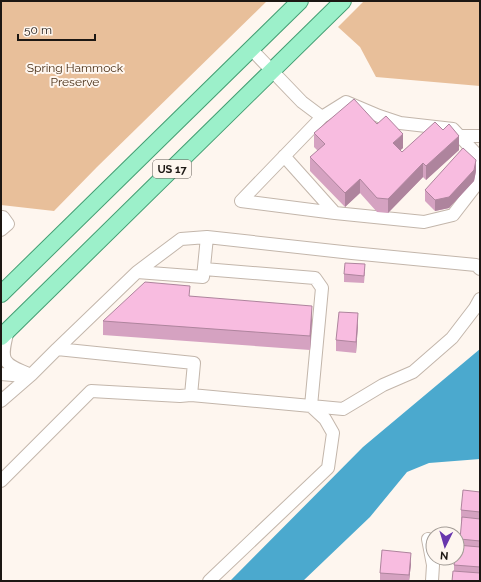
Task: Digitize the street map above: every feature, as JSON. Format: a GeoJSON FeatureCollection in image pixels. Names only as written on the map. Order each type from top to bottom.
{"type":"FeatureCollection","features":[{"type":"Feature","properties":{"kind":"main road","name":"US 17"},"geometry":{"type":"LineString","coordinates":[[1,294],[300,1]]}},
{"type":"Feature","properties":{"kind":"main road","name":"US 17"},"geometry":{"type":"LineString","coordinates":[[5,334],[343,1]]}},
{"type":"Feature","properties":{"kind":"street"},"geometry":{"type":"LineString","coordinates":[[251,49],[302,102],[322,118]]}},
{"type":"Feature","properties":{"kind":"street"},"geometry":{"type":"LineString","coordinates":[[346,102],[400,123],[453,130],[479,157],[480,180],[453,215],[424,222],[335,213],[241,201],[322,118],[346,102]]}},
{"type":"Feature","properties":{"kind":"street"},"geometry":{"type":"LineString","coordinates":[[459,136],[480,136]]}},
{"type":"Feature","properties":{"kind":"street"},"geometry":{"type":"LineString","coordinates":[[284,156],[335,213]]}},
{"type":"Feature","properties":{"kind":"street"},"geometry":{"type":"LineString","coordinates":[[1,217],[3,217],[8,224],[1,230]]}},
{"type":"Feature","properties":{"kind":"street"},"geometry":{"type":"LineString","coordinates":[[137,272],[203,277],[207,237]]}},
{"type":"Feature","properties":{"kind":"street"},"geometry":{"type":"LineString","coordinates":[[1,401],[31,375],[137,272],[181,239],[207,237],[352,254],[476,265],[480,269]]}},
{"type":"Feature","properties":{"kind":"street"},"geometry":{"type":"LineString","coordinates":[[204,269],[315,278],[322,288],[311,406]]}},
{"type":"Feature","properties":{"kind":"street"},"geometry":{"type":"LineString","coordinates":[[1,480],[91,391],[180,396],[191,395],[343,409],[383,385],[413,372],[452,338],[480,299]]}},
{"type":"Feature","properties":{"kind":"street"},"geometry":{"type":"LineString","coordinates":[[5,334],[3,356],[5,361],[12,367],[31,375]]}},
{"type":"Feature","properties":{"kind":"street"},"geometry":{"type":"LineString","coordinates":[[57,349],[194,363],[191,395]]}},
{"type":"Feature","properties":{"kind":"street"},"geometry":{"type":"LineString","coordinates":[[1,374],[24,376],[31,375]]}},
{"type":"Feature","properties":{"kind":"street"},"geometry":{"type":"LineString","coordinates":[[209,581],[328,468],[333,433],[325,420],[311,406]]}},
{"type":"Feature","properties":{"kind":"street"},"geometry":{"type":"LineString","coordinates":[[432,581],[433,566]]}},
{"type":"Feature","properties":{"kind":"green space","name":"Spring Hammock Preserve"},"geometry":{"type":"Polygon","coordinates":[[[1,1],[267,1],[54,211],[1,205],[1,1]]]}},
{"type":"Feature","properties":{"kind":"green space"},"geometry":{"type":"Polygon","coordinates":[[[364,1],[480,1],[480,86],[376,77],[360,47],[338,27],[364,1]]]}},
{"type":"Feature","properties":{"kind":"water"},"geometry":{"type":"Polygon","coordinates":[[[480,349],[480,459],[429,463],[407,472],[370,517],[303,581],[230,581],[363,447],[480,349]]]}},
{"type":"Feature","properties":{"kind":"building"},"geometry":{"type":"Polygon","coordinates":[[[354,99],[377,124],[386,116],[403,134],[393,143],[402,152],[435,122],[443,130],[449,124],[459,136],[426,166],[423,163],[388,199],[377,198],[360,179],[345,193],[310,157],[325,144],[314,133],[354,99]]]}},
{"type":"Feature","properties":{"kind":"building"},"geometry":{"type":"Polygon","coordinates":[[[463,148],[476,160],[474,170],[449,197],[435,200],[425,190],[463,148]]]}},
{"type":"Feature","properties":{"kind":"building"},"geometry":{"type":"Polygon","coordinates":[[[345,263],[365,264],[364,276],[344,274],[345,263]]]}},
{"type":"Feature","properties":{"kind":"building"},"geometry":{"type":"Polygon","coordinates":[[[145,282],[190,286],[189,296],[312,306],[310,336],[103,321],[145,282]]]}},
{"type":"Feature","properties":{"kind":"building"},"geometry":{"type":"Polygon","coordinates":[[[339,312],[358,313],[356,342],[336,340],[339,312]]]}},
{"type":"Feature","properties":{"kind":"building"},"geometry":{"type":"Polygon","coordinates":[[[463,490],[480,492],[480,512],[461,510],[463,490]]]}},
{"type":"Feature","properties":{"kind":"building"},"geometry":{"type":"Polygon","coordinates":[[[462,517],[480,519],[480,541],[465,540],[465,526],[461,526],[462,517]]]}},
{"type":"Feature","properties":{"kind":"building"},"geometry":{"type":"Polygon","coordinates":[[[465,546],[480,547],[480,567],[465,566],[465,546]]]}},
{"type":"Feature","properties":{"kind":"building"},"geometry":{"type":"Polygon","coordinates":[[[382,550],[411,553],[409,575],[380,573],[382,550]]]}},
{"type":"Feature","properties":{"kind":"building"},"geometry":{"type":"Polygon","coordinates":[[[453,571],[480,573],[480,581],[452,581],[453,571]]]}}]}
